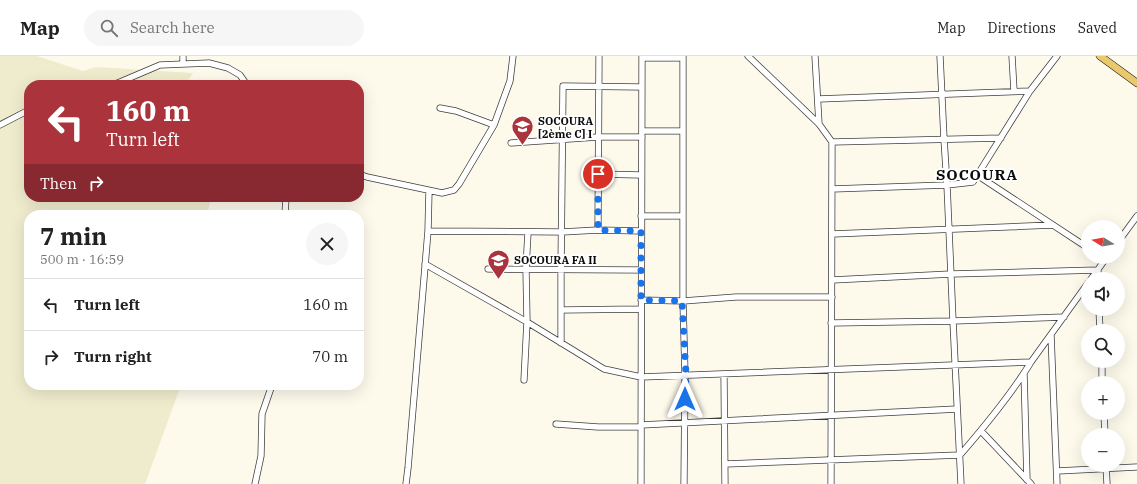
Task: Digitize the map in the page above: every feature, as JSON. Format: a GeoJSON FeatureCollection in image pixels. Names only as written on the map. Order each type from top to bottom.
{"type":"FeatureCollection","features":[{"type":"Feature","properties":{"kind":"main road"},"geometry":{"type":"LineString","coordinates":[[1100,56],[1137,83]]}},
{"type":"Feature","properties":{"kind":"street"},"geometry":{"type":"LineString","coordinates":[[182,64],[183,56]]}},
{"type":"Feature","properties":{"kind":"street"},"geometry":{"type":"LineString","coordinates":[[364,176],[429,191],[442,193],[454,190],[494,125],[510,81],[514,56]]}},
{"type":"Feature","properties":{"kind":"street"},"geometry":{"type":"LineString","coordinates":[[598,230],[599,56]]}},
{"type":"Feature","properties":{"kind":"street"},"geometry":{"type":"LineString","coordinates":[[748,56],[819,124],[832,142],[831,484]]}},
{"type":"Feature","properties":{"kind":"street"},"geometry":{"type":"LineString","coordinates":[[815,56],[819,124]]}},
{"type":"Feature","properties":{"kind":"street"},"geometry":{"type":"LineString","coordinates":[[940,56],[950,230],[952,321],[961,484]]}},
{"type":"Feature","properties":{"kind":"street"},"geometry":{"type":"LineString","coordinates":[[1012,56],[1014,91]]}},
{"type":"Feature","properties":{"kind":"street"},"geometry":{"type":"LineString","coordinates":[[832,189],[947,185],[973,182],[1030,91],[1057,56]]}},
{"type":"Feature","properties":{"kind":"street"},"geometry":{"type":"LineString","coordinates":[[641,484],[642,57],[683,57],[682,301],[686,375],[684,484]]}},
{"type":"Feature","properties":{"kind":"street"},"geometry":{"type":"LineString","coordinates":[[125,80],[160,65],[209,63],[228,68],[240,75],[244,80]]}},
{"type":"Feature","properties":{"kind":"street"},"geometry":{"type":"LineString","coordinates":[[561,343],[563,86],[642,87]]}},
{"type":"Feature","properties":{"kind":"street"},"geometry":{"type":"LineString","coordinates":[[818,99],[1030,91]]}},
{"type":"Feature","properties":{"kind":"street"},"geometry":{"type":"LineString","coordinates":[[440,108],[456,111],[494,125]]}},
{"type":"Feature","properties":{"kind":"street"},"geometry":{"type":"LineString","coordinates":[[0,125],[24,113]]}},
{"type":"Feature","properties":{"kind":"street"},"geometry":{"type":"LineString","coordinates":[[511,143],[532,143],[563,139],[598,138],[683,131]]}},
{"type":"Feature","properties":{"kind":"street"},"geometry":{"type":"LineString","coordinates":[[832,142],[1001,138]]}},
{"type":"Feature","properties":{"kind":"street"},"geometry":{"type":"LineString","coordinates":[[598,174],[641,175]]}},
{"type":"Feature","properties":{"kind":"street"},"geometry":{"type":"LineString","coordinates":[[977,175],[1081,243]]}},
{"type":"Feature","properties":{"kind":"street"},"geometry":{"type":"LineString","coordinates":[[406,484],[428,231],[429,191]]}},
{"type":"Feature","properties":{"kind":"street"},"geometry":{"type":"LineString","coordinates":[[641,216],[683,216]]}},
{"type":"Feature","properties":{"kind":"street"},"geometry":{"type":"LineString","coordinates":[[1125,232],[1137,216]]}},
{"type":"Feature","properties":{"kind":"street"},"geometry":{"type":"LineString","coordinates":[[832,234],[1053,225]]}},
{"type":"Feature","properties":{"kind":"street"},"geometry":{"type":"LineString","coordinates":[[428,231],[641,231]]}},
{"type":"Feature","properties":{"kind":"street"},"geometry":{"type":"LineString","coordinates":[[524,380],[527,322],[526,269],[528,232]]}},
{"type":"Feature","properties":{"kind":"street"},"geometry":{"type":"LineString","coordinates":[[425,264],[527,322],[604,369],[641,377],[1031,362]]}},
{"type":"Feature","properties":{"kind":"street"},"geometry":{"type":"LineString","coordinates":[[832,280],[951,274],[1098,270],[1102,264]]}},
{"type":"Feature","properties":{"kind":"street"},"geometry":{"type":"LineString","coordinates":[[488,269],[641,270]]}},
{"type":"Feature","properties":{"kind":"street"},"geometry":{"type":"LineString","coordinates":[[725,464],[960,455],[1024,373],[1081,293]]}},
{"type":"Feature","properties":{"kind":"street"},"geometry":{"type":"LineString","coordinates":[[641,300],[682,301],[736,297],[832,298]]}},
{"type":"Feature","properties":{"kind":"street"},"geometry":{"type":"LineString","coordinates":[[561,310],[641,309]]}},
{"type":"Feature","properties":{"kind":"street"},"geometry":{"type":"LineString","coordinates":[[831,323],[952,321],[1064,316]]}},
{"type":"Feature","properties":{"kind":"street"},"geometry":{"type":"LineString","coordinates":[[1051,335],[1057,484]]}},
{"type":"Feature","properties":{"kind":"street"},"geometry":{"type":"LineString","coordinates":[[1024,373],[1029,482]]}},
{"type":"Feature","properties":{"kind":"street"},"geometry":{"type":"LineString","coordinates":[[724,374],[725,484]]}},
{"type":"Feature","properties":{"kind":"street"},"geometry":{"type":"LineString","coordinates":[[255,484],[261,456],[262,414],[270,390]]}},
{"type":"Feature","properties":{"kind":"street"},"geometry":{"type":"LineString","coordinates":[[556,424],[598,427],[641,426],[957,409]]}},
{"type":"Feature","properties":{"kind":"street"},"geometry":{"type":"LineString","coordinates":[[980,431],[1029,482]]}},
{"type":"Feature","properties":{"kind":"street"},"geometry":{"type":"LineString","coordinates":[[1125,467],[1137,467]]}},
{"type":"Feature","properties":{"kind":"street"},"geometry":{"type":"LineString","coordinates":[[1057,471],[1081,469]]}},
{"type":"Feature","properties":{"kind":"street"},"geometry":{"type":"LineString","coordinates":[[1106,472],[1107,484]]}},
{"type":"Feature","properties":{"kind":"shaded area"},"geometry":{"type":"Polygon","coordinates":[[[0,56],[37,56],[83,71],[96,67],[193,73],[188,80],[24,80],[24,202],[210,202],[208,210],[24,210],[24,390],[179,390],[145,484],[0,484],[0,56]]]}},
{"type":"Feature","properties":{"kind":"place","name":"SOCOURA [2ème C] I"},"geometry":{"type":"Point","coordinates":[523,146]}},
{"type":"Feature","properties":{"kind":"place","name":"SOCOURA FA II"},"geometry":{"type":"Point","coordinates":[498,280]}},
{"type":"Feature","properties":{"kind":"district","name":"SOCOURA"},"geometry":{"type":"Point","coordinates":[977,175]}},
{"type":"Feature","properties":{"kind":"route"},"geometry":{"type":"LineString","coordinates":[[598,174],[598,230],[641,231],[641,300],[682,301],[686,375],[685,399]]}}]}
